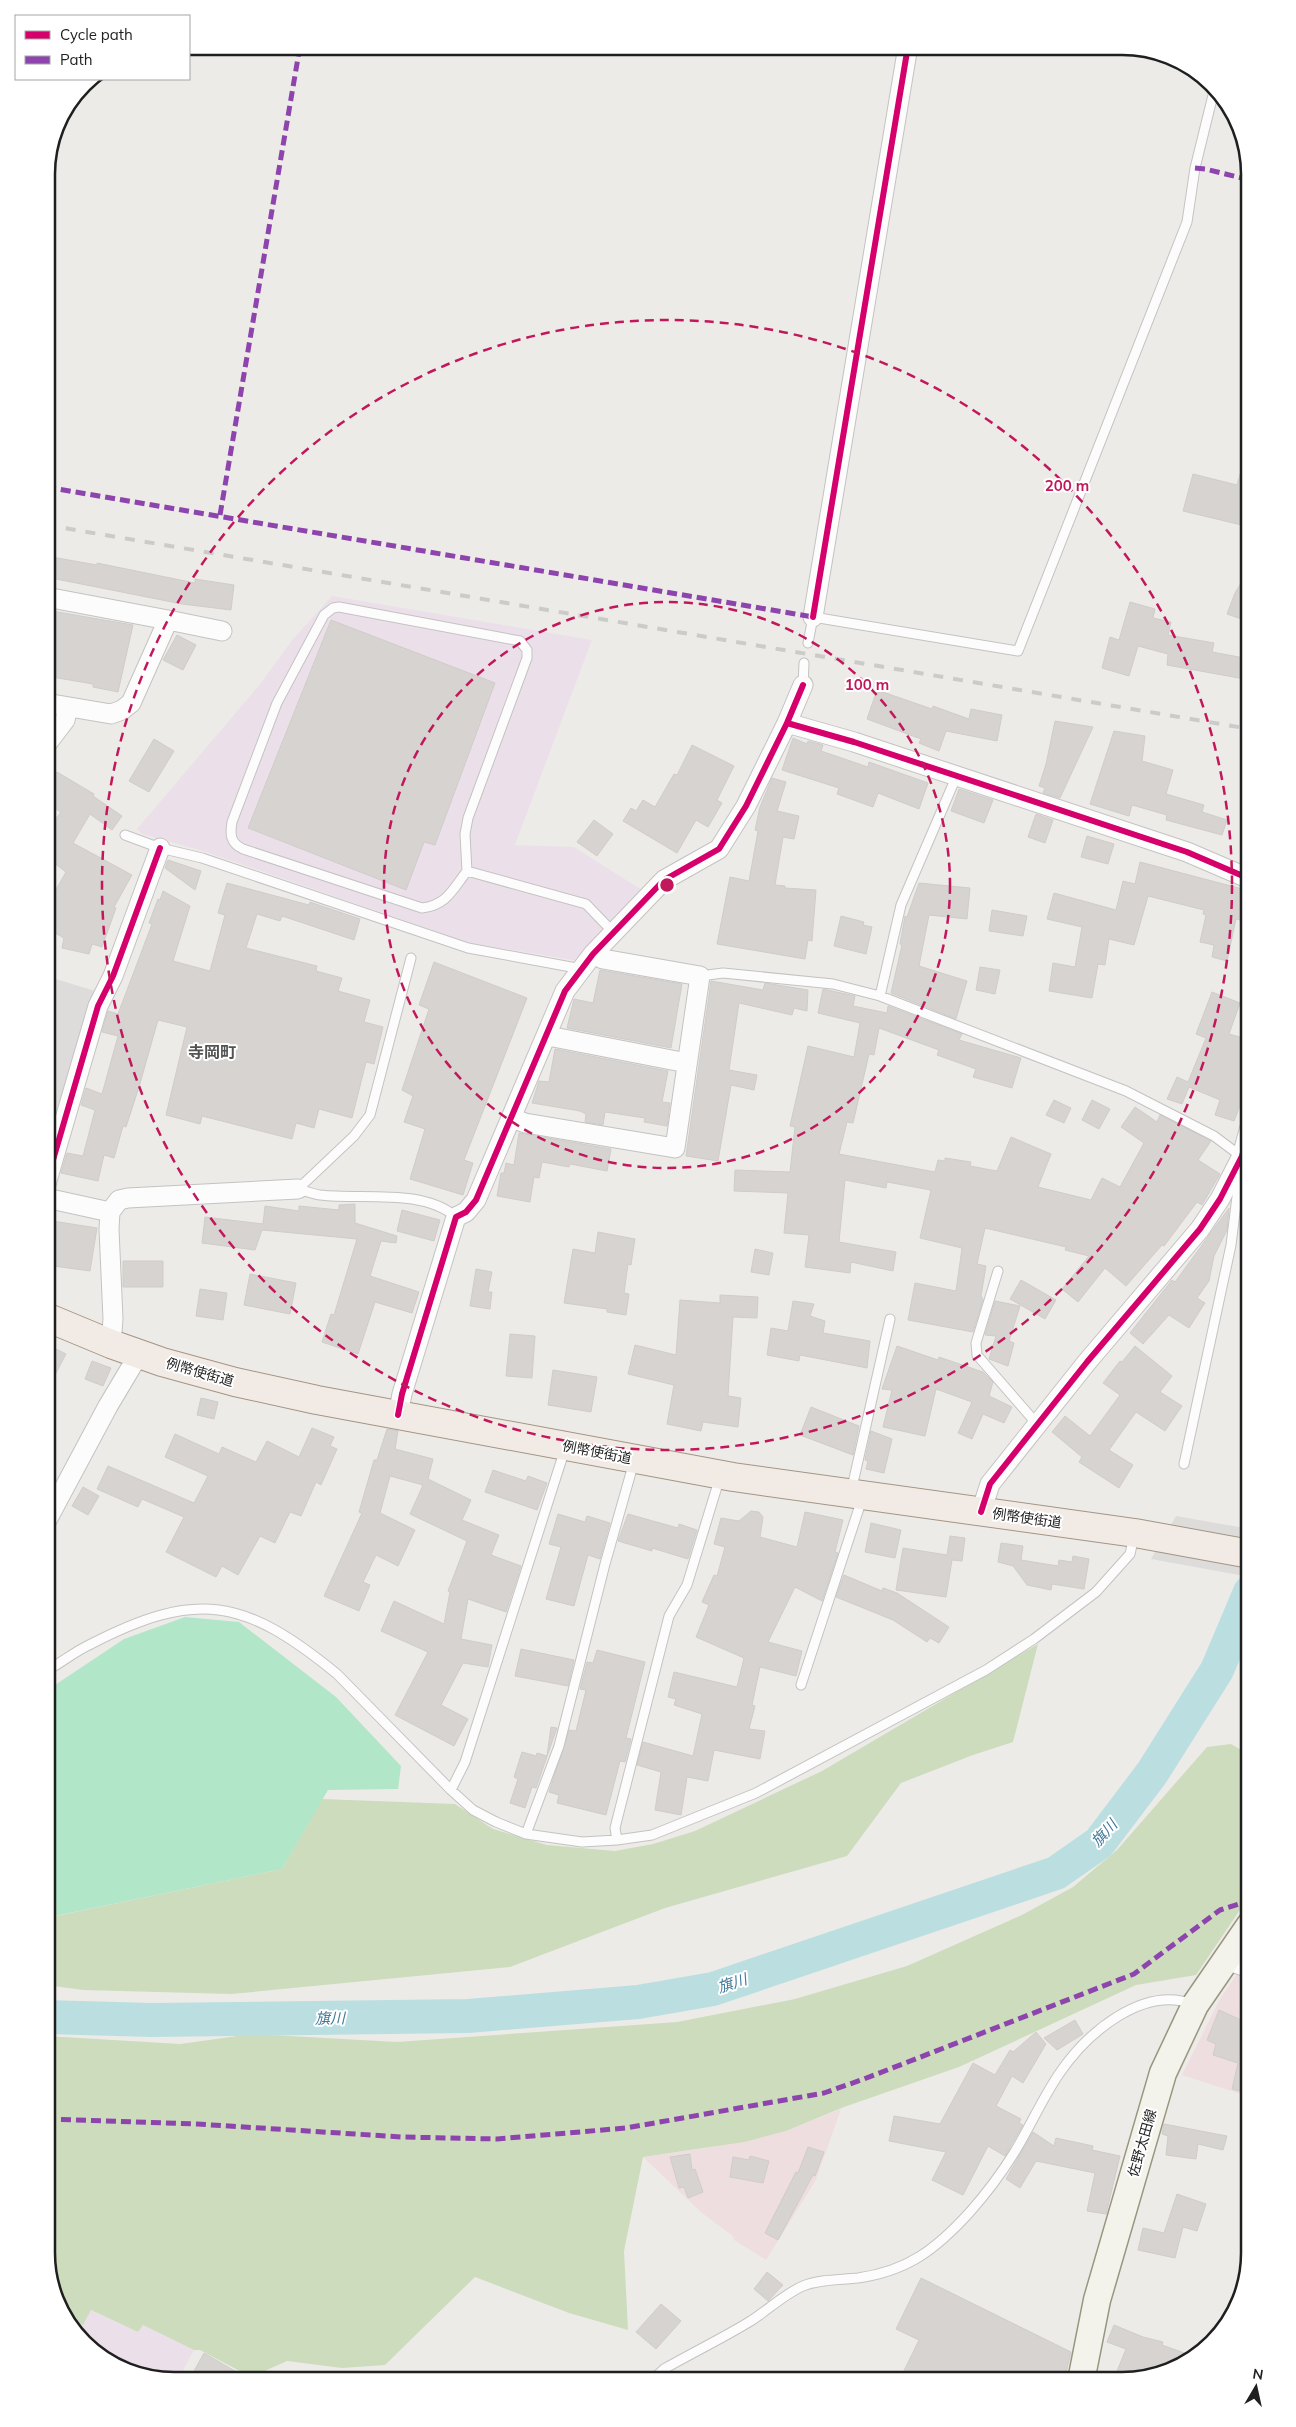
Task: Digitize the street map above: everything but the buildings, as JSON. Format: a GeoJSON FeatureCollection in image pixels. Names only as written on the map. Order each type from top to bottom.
{"type":"FeatureCollection","features":[{"type":"Feature","properties":{"kind":"main road","name":"例幣使街道"},"geometry":{"type":"LineString","coordinates":[[55,1321],[139,1354],[235,1382],[398,1415],[720,1475],[1135,1533],[1241,1552]]}},
{"type":"Feature","properties":{"kind":"main road","name":"佐野太田線"},"geometry":{"type":"LineString","coordinates":[[1083,2372],[1097,2300],[1163,2074],[1195,2005],[1241,1938]]}},
{"type":"Feature","properties":{"kind":"street"},"geometry":{"type":"LineString","coordinates":[[813,617],[907,55]]}},
{"type":"Feature","properties":{"kind":"street"},"geometry":{"type":"LineString","coordinates":[[55,599],[222,632]]}},
{"type":"Feature","properties":{"kind":"street"},"geometry":{"type":"LineString","coordinates":[[55,704],[111,714],[122,710],[131,703],[168,620]]}},
{"type":"Feature","properties":{"kind":"street"},"geometry":{"type":"LineString","coordinates":[[398,1415],[402,1394],[456,1217],[466,1212],[476,1200],[548,1036],[565,991],[587,961],[664,880],[719,848],[746,806],[787,724],[803,685]]}},
{"type":"Feature","properties":{"kind":"street"},"geometry":{"type":"LineString","coordinates":[[55,733],[65,720],[68,707]]}},
{"type":"Feature","properties":{"kind":"street"},"geometry":{"type":"LineString","coordinates":[[787,724],[957,776],[1187,852],[1241,875]]}},
{"type":"Feature","properties":{"kind":"street"},"geometry":{"type":"LineString","coordinates":[[55,1153],[98,1006],[113,976],[160,848]]}},
{"type":"Feature","properties":{"kind":"street"},"geometry":{"type":"LineString","coordinates":[[512,1118],[525,1123],[675,1148],[700,976],[603,959],[587,961]]}},
{"type":"Feature","properties":{"kind":"street"},"geometry":{"type":"LineString","coordinates":[[548,1036],[687,1063]]}},
{"type":"Feature","properties":{"kind":"street"},"geometry":{"type":"LineString","coordinates":[[982,1512],[990,1484],[1086,1362],[1200,1229],[1220,1200],[1241,1158]]}},
{"type":"Feature","properties":{"kind":"street"},"geometry":{"type":"LineString","coordinates":[[111,1344],[113,1318],[109,1229],[110,1212],[119,1200],[298,1189]]}},
{"type":"Feature","properties":{"kind":"street"},"geometry":{"type":"LineString","coordinates":[[55,1200],[110,1212]]}},
{"type":"Feature","properties":{"kind":"street"},"geometry":{"type":"LineString","coordinates":[[55,1505],[108,1406],[139,1354]]}},
{"type":"Feature","properties":{"kind":"street"},"geometry":{"type":"LineString","coordinates":[[1225,1960],[1241,1965]]}},
{"type":"Feature","properties":{"kind":"lane"},"geometry":{"type":"LineString","coordinates":[[808,643],[813,617],[1018,651],[1187,222],[1195,168],[1212,97]]}},
{"type":"Feature","properties":{"kind":"lane"},"geometry":{"type":"LineString","coordinates":[[333,608],[350,608],[520,642],[528,650],[527,658],[468,818],[465,834],[467,871],[444,901],[436,906],[422,908],[243,849],[232,840],[230,834],[232,822],[277,703],[324,615],[333,608]]}},
{"type":"Feature","properties":{"kind":"lane"},"geometry":{"type":"LineString","coordinates":[[803,685],[804,663]]}},
{"type":"Feature","properties":{"kind":"lane"},"geometry":{"type":"LineString","coordinates":[[880,996],[901,905],[957,776]]}},
{"type":"Feature","properties":{"kind":"lane"},"geometry":{"type":"LineString","coordinates":[[126,835],[160,848],[202,858],[468,948],[587,961]]}},
{"type":"Feature","properties":{"kind":"lane"},"geometry":{"type":"LineString","coordinates":[[467,871],[586,904],[613,932]]}},
{"type":"Feature","properties":{"kind":"lane"},"geometry":{"type":"LineString","coordinates":[[298,1189],[354,1136],[370,1115],[411,958]]}},
{"type":"Feature","properties":{"kind":"lane"},"geometry":{"type":"LineString","coordinates":[[700,976],[723,973],[833,984],[880,996],[1126,1091],[1214,1136],[1241,1155]]}},
{"type":"Feature","properties":{"kind":"lane"},"geometry":{"type":"LineString","coordinates":[[1184,1464],[1231,1245],[1241,1164]]}},
{"type":"Feature","properties":{"kind":"lane"},"geometry":{"type":"LineString","coordinates":[[298,1189],[319,1195],[406,1198],[447,1209],[456,1217]]}},
{"type":"Feature","properties":{"kind":"lane"},"geometry":{"type":"LineString","coordinates":[[998,1271],[976,1343],[977,1355],[1037,1424]]}},
{"type":"Feature","properties":{"kind":"lane"},"geometry":{"type":"LineString","coordinates":[[801,1685],[857,1495],[853,1474],[890,1319]]}},
{"type":"Feature","properties":{"kind":"lane"},"geometry":{"type":"LineString","coordinates":[[452,1790],[465,1762],[566,1447]]}},
{"type":"Feature","properties":{"kind":"lane"},"geometry":{"type":"LineString","coordinates":[[526,1834],[559,1746],[605,1564],[635,1460]]}},
{"type":"Feature","properties":{"kind":"lane"},"geometry":{"type":"LineString","coordinates":[[617,1840],[615,1828],[655,1664],[669,1616],[687,1585],[695,1563],[720,1475]]}},
{"type":"Feature","properties":{"kind":"lane"},"geometry":{"type":"LineString","coordinates":[[55,1665],[101,1638],[164,1613],[207,1607],[241,1614],[277,1632],[314,1655],[338,1674],[473,1810],[526,1834],[582,1842],[617,1840],[660,1832],[756,1793],[986,1670],[1034,1639],[1096,1592],[1130,1554],[1135,1533]]}},
{"type":"Feature","properties":{"kind":"lane"},"geometry":{"type":"LineString","coordinates":[[662,2372],[738,2328],[800,2287],[813,2282],[877,2275],[915,2260],[946,2236],[990,2188],[1014,2154],[1060,2073],[1074,2054],[1109,2022],[1131,2008],[1160,2000],[1182,2000],[1195,2005]]}},
{"type":"Feature","properties":{"kind":"shaded area"},"geometry":{"type":"Polygon","coordinates":[[[332,596],[592,640],[515,845],[574,847],[642,890],[578,961],[470,943],[206,852],[142,834],[137,829],[260,684],[293,639],[332,596]]]}},
{"type":"Feature","properties":{"kind":"shaded area"},"geometry":{"type":"Polygon","coordinates":[[[55,979],[95,991],[57,1113],[55,1112],[55,979]]]}},
{"type":"Feature","properties":{"kind":"shaded area"},"geometry":{"type":"Polygon","coordinates":[[[1176,1516],[1241,1527],[1241,1575],[1151,1559],[1176,1516]]]}},
{"type":"Feature","properties":{"kind":"shaded area"},"geometry":{"type":"Polygon","coordinates":[[[1239,1971],[1241,1972],[1241,2094],[1182,2075],[1220,1999],[1239,1971]]]}},
{"type":"Feature","properties":{"kind":"shaded area"},"geometry":{"type":"Polygon","coordinates":[[[841,2109],[816,2180],[766,2260],[734,2240],[733,2236],[702,2213],[643,2157],[707,2148],[786,2131],[841,2109]]]}},
{"type":"Feature","properties":{"kind":"shaded area"},"geometry":{"type":"Polygon","coordinates":[[[90,2310],[138,2332],[143,2325],[194,2350],[182,2372],[150,2370],[121,2360],[108,2352],[95,2343],[77,2321],[83,2324],[90,2310]]]}},
{"type":"Feature","properties":{"kind":"green space"},"geometry":{"type":"Polygon","coordinates":[[[185,1617],[239,1622],[336,1697],[401,1766],[398,1789],[328,1790],[282,1869],[55,1916],[55,1685],[124,1639],[185,1617]]]}},
{"type":"Feature","properties":{"kind":"green space"},"geometry":{"type":"Polygon","coordinates":[[[1038,1644],[1013,1742],[973,1755],[901,1783],[847,1856],[665,1908],[510,1967],[232,1994],[83,1990],[55,1986],[55,1916],[282,1869],[322,1799],[455,1804],[493,1829],[547,1845],[615,1851],[653,1844],[695,1831],[822,1771],[1038,1644]]]}},
{"type":"Feature","properties":{"kind":"green space"},"geometry":{"type":"Polygon","coordinates":[[[1231,1744],[1241,1750],[1241,1908],[1196,1975],[1136,1985],[959,2067],[844,2107],[786,2131],[744,2142],[643,2157],[624,2251],[628,2330],[569,2313],[475,2277],[385,2365],[342,2368],[287,2361],[262,2372],[242,2372],[200,2350],[194,2350],[143,2325],[138,2332],[91,2310],[83,2325],[77,2322],[64,2299],[57,2277],[55,2261],[55,2037],[180,2044],[252,2034],[397,2042],[677,2022],[795,1999],[907,1966],[1022,1915],[1073,1887],[1117,1850],[1207,1747],[1231,1744]]]}},
{"type":"Feature","properties":{"kind":"waterway","name":"旗川"},"geometry":{"type":"LineString","coordinates":[[55,2017],[152,2020],[468,2016],[638,2002],[713,1989],[1056,1873],[1099,1843],[1152,1773],[1217,1670],[1241,1613]]}},
{"type":"Feature","properties":{"kind":"railway"},"geometry":{"type":"LineString","coordinates":[[55,527],[1241,727]]}},
{"type":"Feature","properties":{"kind":"marked path"},"geometry":{"type":"LineString","coordinates":[[220,515],[298,55]]}},
{"type":"Feature","properties":{"kind":"marked path"},"geometry":{"type":"LineString","coordinates":[[1195,168],[1241,178]]}},
{"type":"Feature","properties":{"kind":"marked path"},"geometry":{"type":"LineString","coordinates":[[55,489],[813,617]]}},
{"type":"Feature","properties":{"kind":"marked path"},"geometry":{"type":"LineString","coordinates":[[55,2119],[197,2124],[402,2137],[497,2139],[626,2128],[824,2093],[1134,1974],[1220,1910],[1241,1904]]}},
{"type":"Feature","properties":{"kind":"cycle path"},"geometry":{"type":"LineString","coordinates":[[813,617],[907,55]]}},
{"type":"Feature","properties":{"kind":"cycle path"},"geometry":{"type":"LineString","coordinates":[[398,1415],[402,1394],[456,1217],[466,1212],[476,1200],[565,991],[593,954],[664,880],[719,849],[746,806],[787,723],[803,685]]}},
{"type":"Feature","properties":{"kind":"cycle path"},"geometry":{"type":"LineString","coordinates":[[787,723],[854,742],[1187,852],[1241,875]]}},
{"type":"Feature","properties":{"kind":"cycle path"},"geometry":{"type":"LineString","coordinates":[[55,1153],[98,1006],[113,976],[160,848]]}},
{"type":"Feature","properties":{"kind":"cycle path"},"geometry":{"type":"LineString","coordinates":[[981,1512],[990,1484],[1087,1362],[1200,1229],[1220,1199],[1241,1158]]}},
{"type":"Feature","properties":{"kind":"district","name":"寺岡町"},"geometry":{"type":"Point","coordinates":[212,1052]}}]}
